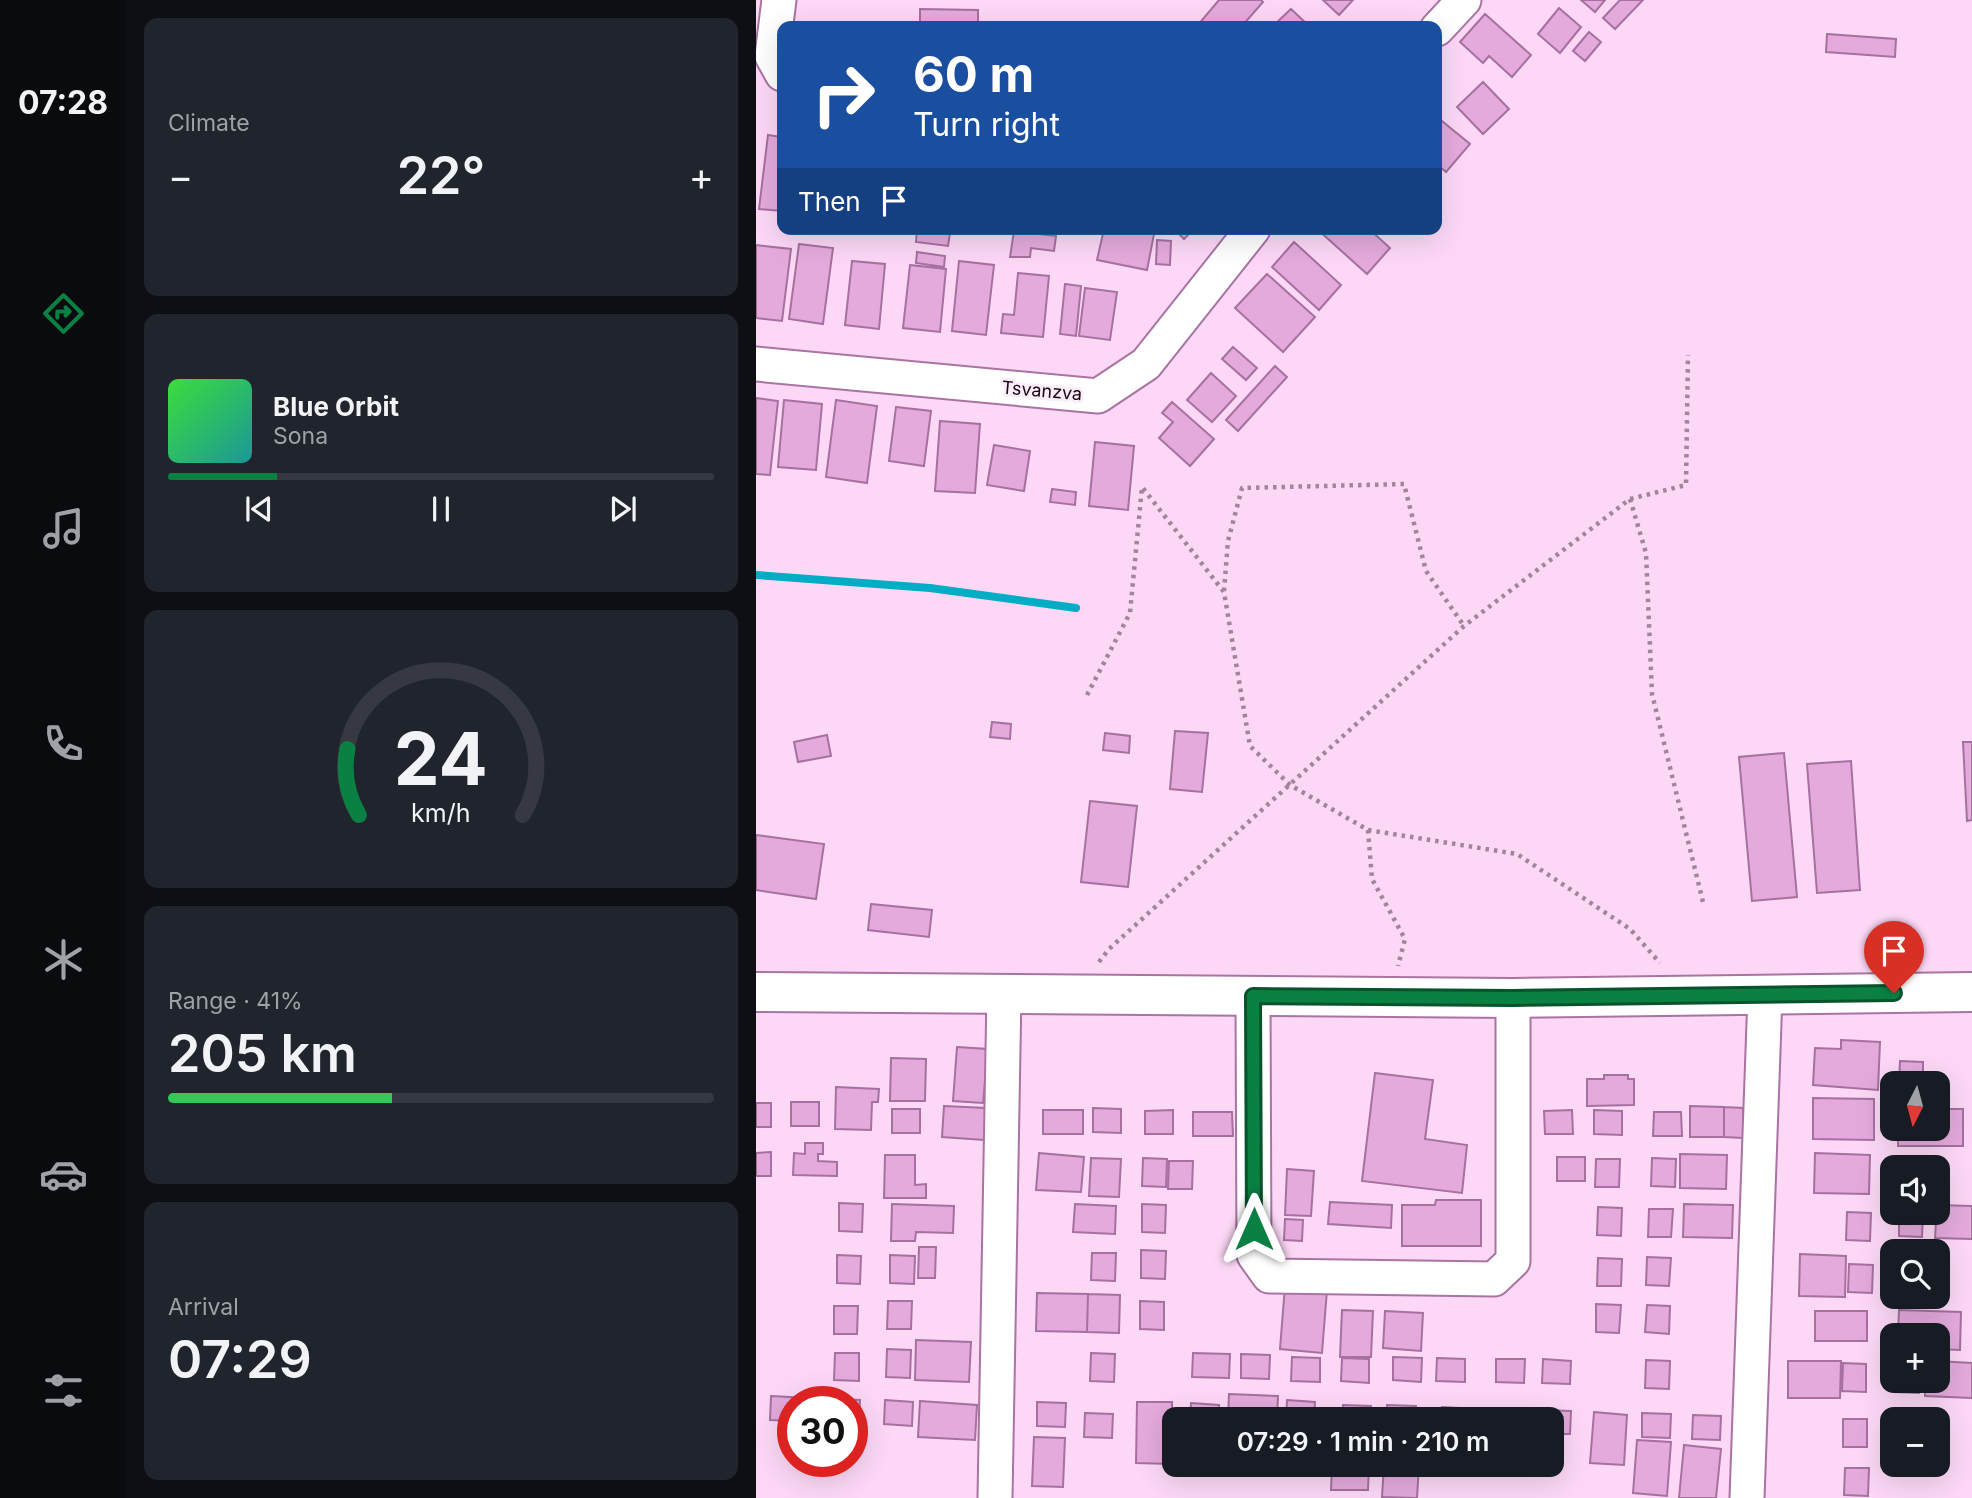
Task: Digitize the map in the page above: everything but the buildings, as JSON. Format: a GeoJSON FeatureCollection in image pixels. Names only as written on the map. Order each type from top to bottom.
{"type":"FeatureCollection","features":[{"type":"Feature","properties":{"kind":"street"},"geometry":{"type":"LineString","coordinates":[[777,66],[772,57],[779,0]]}},
{"type":"Feature","properties":{"kind":"street"},"geometry":{"type":"LineString","coordinates":[[1442,24],[1464,0]]}},
{"type":"Feature","properties":{"kind":"street","name":"Tsvanzva"},"geometry":{"type":"LineString","coordinates":[[756,364],[1098,396],[1146,364],[1248,235]]}},
{"type":"Feature","properties":{"kind":"street"},"geometry":{"type":"LineString","coordinates":[[756,992],[1513,998],[1972,992]]}},
{"type":"Feature","properties":{"kind":"street"},"geometry":{"type":"LineString","coordinates":[[995,1498],[1004,993]]}},
{"type":"Feature","properties":{"kind":"street"},"geometry":{"type":"LineString","coordinates":[[1747,1498],[1765,995]]}},
{"type":"Feature","properties":{"kind":"street"},"geometry":{"type":"LineString","coordinates":[[1253,996],[1254,1255],[1269,1276],[1494,1279],[1513,1261],[1513,998]]}},
{"type":"Feature","properties":{"kind":"path"},"geometry":{"type":"LineString","coordinates":[[1074,993],[1109,949],[1464,626],[1630,499],[1686,485],[1688,355]]}},
{"type":"Feature","properties":{"kind":"path"},"geometry":{"type":"LineString","coordinates":[[1464,626],[1426,571],[1404,484],[1242,488],[1228,541],[1224,592],[1250,746],[1290,785],[1368,830],[1517,854],[1630,929],[1688,996]]}},
{"type":"Feature","properties":{"kind":"path"},"geometry":{"type":"LineString","coordinates":[[1087,695],[1130,613],[1142,486],[1224,592]]}},
{"type":"Feature","properties":{"kind":"path"},"geometry":{"type":"LineString","coordinates":[[1630,499],[1646,553],[1652,694],[1703,902]]}},
{"type":"Feature","properties":{"kind":"path"},"geometry":{"type":"LineString","coordinates":[[1368,830],[1371,879],[1405,939],[1390,997]]}},
{"type":"Feature","properties":{"kind":"waterway"},"geometry":{"type":"LineString","coordinates":[[756,575],[930,588],[1076,608]]}},
{"type":"Feature","properties":{"kind":"route"},"geometry":{"type":"LineString","coordinates":[[1254,1229],[1253,996],[1513,998],[1894,993]]}}]}
